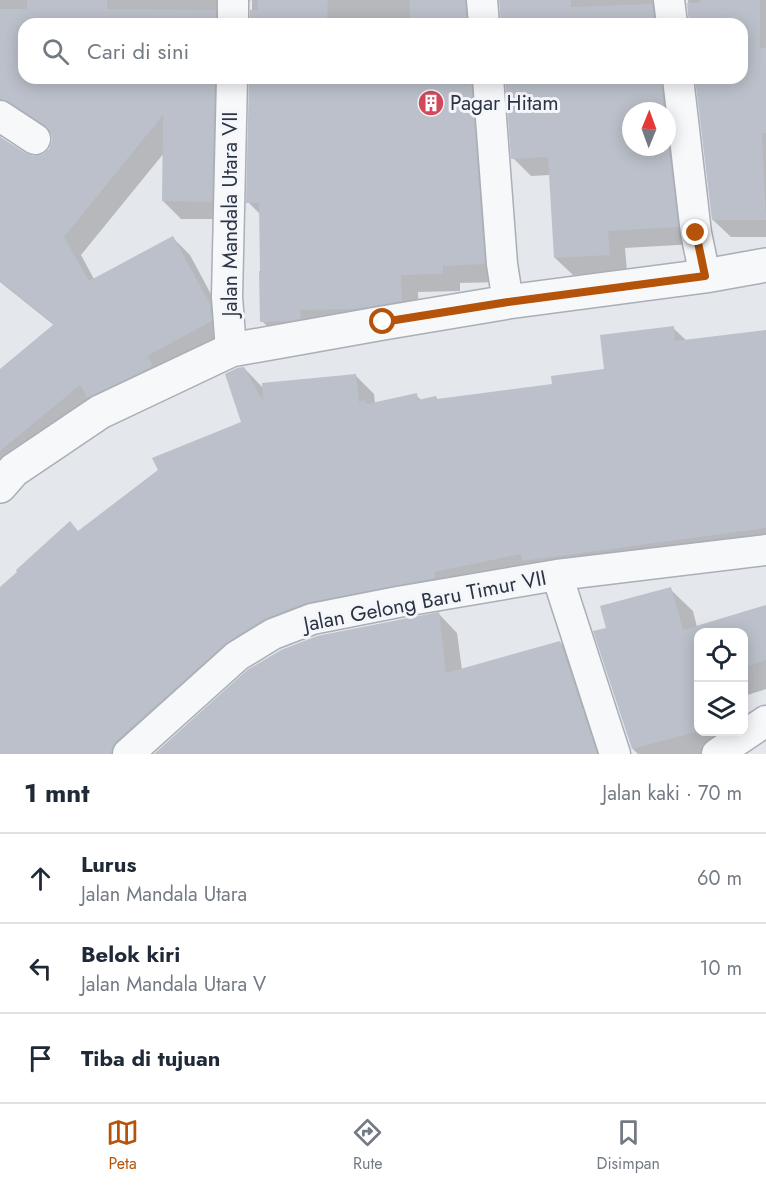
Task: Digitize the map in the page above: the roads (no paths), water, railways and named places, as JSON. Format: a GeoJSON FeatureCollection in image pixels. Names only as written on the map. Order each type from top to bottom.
{"type":"FeatureCollection","features":[{"type":"Feature","properties":{"kind":"street"},"geometry":{"type":"LineString","coordinates":[[233,0],[233,18]]}},
{"type":"Feature","properties":{"kind":"street"},"geometry":{"type":"LineString","coordinates":[[482,0],[484,18]]}},
{"type":"Feature","properties":{"kind":"street"},"geometry":{"type":"LineString","coordinates":[[669,0],[671,18]]}},
{"type":"Feature","properties":{"kind":"street","name":"Jalan Mandala Utara VII"},"geometry":{"type":"LineString","coordinates":[[231,350],[227,297],[232,84]]}},
{"type":"Feature","properties":{"kind":"street"},"geometry":{"type":"LineString","coordinates":[[488,84],[502,264],[508,302]]}},
{"type":"Feature","properties":{"kind":"street"},"geometry":{"type":"LineString","coordinates":[[679,84],[696,233],[705,276]]}},
{"type":"Feature","properties":{"kind":"street"},"geometry":{"type":"LineString","coordinates":[[0,116],[35,139]]}},
{"type":"Feature","properties":{"kind":"street"},"geometry":{"type":"LineString","coordinates":[[0,486],[14,470],[100,412],[231,350],[508,302],[705,276],[766,265]]}},
{"type":"Feature","properties":{"kind":"street","name":"Jalan Gelong Baru Timur VII"},"geometry":{"type":"LineString","coordinates":[[128,754],[237,656],[273,634],[312,619],[557,575],[766,550]]}},
{"type":"Feature","properties":{"kind":"street"},"geometry":{"type":"LineString","coordinates":[[557,575],[615,754]]}},
{"type":"Feature","properties":{"kind":"street"},"geometry":{"type":"LineString","coordinates":[[717,754],[766,722]]}},
{"type":"Feature","properties":{"kind":"place","name":"Pagar Hitam"},"geometry":{"type":"Point","coordinates":[431,103]}}]}
